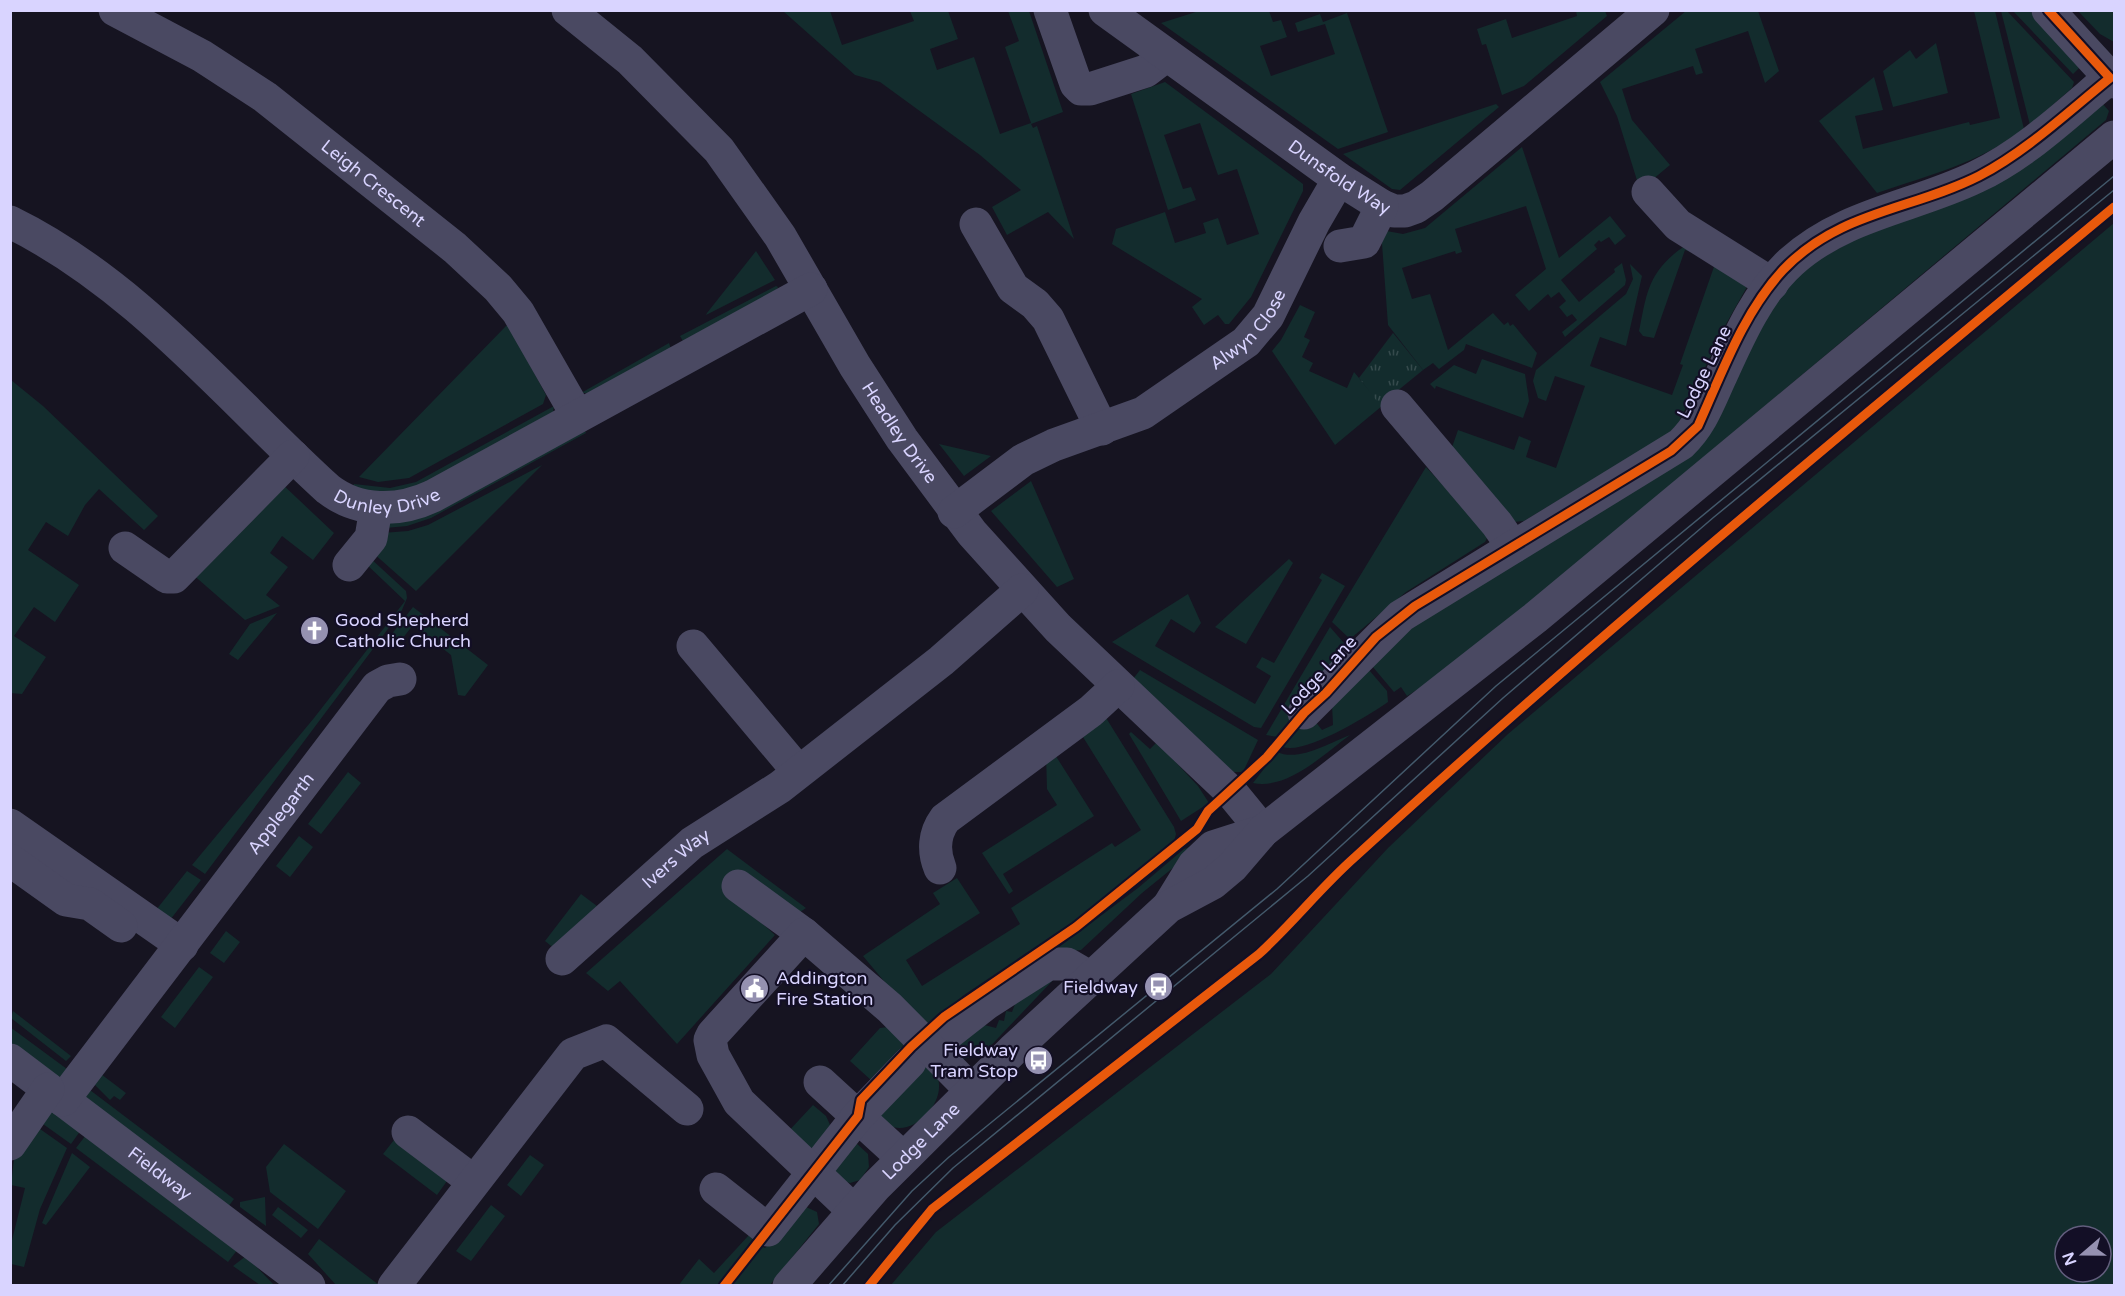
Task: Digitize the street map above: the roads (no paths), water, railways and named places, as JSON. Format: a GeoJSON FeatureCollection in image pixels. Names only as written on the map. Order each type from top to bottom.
{"type":"FeatureCollection","features":[{"type":"Feature","properties":{"kind":"street","name":"Leigh Crescent"},"geometry":{"type":"LineString","coordinates":[[115,10],[202,56],[265,97],[455,248],[491,281],[518,312],[577,415]]}},
{"type":"Feature","properties":{"kind":"street","name":"Headley Drive"},"geometry":{"type":"LineString","coordinates":[[568,10],[630,60],[719,150],[766,215],[877,401],[954,512],[1022,590],[1118,686],[1215,776],[1263,831]]}},
{"type":"Feature","properties":{"kind":"street"},"geometry":{"type":"LineString","coordinates":[[1050,10],[1076,84],[1081,89],[1090,89],[1146,70],[1167,55]]}},
{"type":"Feature","properties":{"kind":"street","name":"Dunsfold Way"},"geometry":{"type":"LineString","coordinates":[[1105,10],[1340,179],[1382,206],[1394,211],[1405,211],[1416,207],[1432,196],[1653,10]]}},
{"type":"Feature","properties":{"kind":"street"},"geometry":{"type":"LineString","coordinates":[[2048,10],[2113,78]]}},
{"type":"Feature","properties":{"kind":"street","name":"Lodge Lane"},"geometry":{"type":"LineString","coordinates":[[1304,713],[1394,621],[1671,452],[1691,435],[1698,426],[1745,326],[1772,284],[1793,261],[1830,234],[1885,209],[1967,181],[1994,167],[2113,78]]}},
{"type":"Feature","properties":{"kind":"street","name":"Lodge Lane"},"geometry":{"type":"LineString","coordinates":[[789,1286],[853,1210],[971,1090],[1168,907],[1194,865],[1214,847],[1263,831],[1535,618],[2115,137]]}},
{"type":"Feature","properties":{"kind":"street","name":"Alwyn Close"},"geometry":{"type":"LineString","coordinates":[[954,512],[1023,460],[1054,445],[1143,413],[1238,349],[1255,333],[1272,310],[1314,222],[1340,179]]}},
{"type":"Feature","properties":{"kind":"street"},"geometry":{"type":"LineString","coordinates":[[1648,192],[1683,229],[1772,284]]}},
{"type":"Feature","properties":{"kind":"street"},"geometry":{"type":"LineString","coordinates":[[1340,246],[1364,242],[1382,206]]}},
{"type":"Feature","properties":{"kind":"street","name":"Dunley Drive"},"geometry":{"type":"LineString","coordinates":[[10,222],[83,265],[126,299],[334,494],[352,502],[376,508],[408,506],[424,500],[811,289]]}},
{"type":"Feature","properties":{"kind":"street"},"geometry":{"type":"LineString","coordinates":[[976,224],[1013,288],[1035,304],[1048,319],[1102,429]]}},
{"type":"Feature","properties":{"kind":"street"},"geometry":{"type":"LineString","coordinates":[[1397,406],[1497,524],[1513,547]]}},
{"type":"Feature","properties":{"kind":"street"},"geometry":{"type":"LineString","coordinates":[[125,548],[167,577],[174,577],[293,456]]}},
{"type":"Feature","properties":{"kind":"street"},"geometry":{"type":"LineString","coordinates":[[349,565],[371,538],[376,508]]}},
{"type":"Feature","properties":{"kind":"street","name":"Ivers Way"},"geometry":{"type":"LineString","coordinates":[[562,959],[692,843],[766,797],[941,661],[1022,590]]}},
{"type":"Feature","properties":{"kind":"street"},"geometry":{"type":"LineString","coordinates":[[693,646],[798,771]]}},
{"type":"Feature","properties":{"kind":"street","name":"Applegarth"},"geometry":{"type":"LineString","coordinates":[[10,1144],[56,1094],[176,953],[377,687],[388,681],[400,679]]}},
{"type":"Feature","properties":{"kind":"street"},"geometry":{"type":"LineString","coordinates":[[940,868],[936,859],[936,841],[945,819],[1081,718],[1118,686]]}},
{"type":"Feature","properties":{"kind":"street"},"geometry":{"type":"LineString","coordinates":[[10,825],[176,953]]}},
{"type":"Feature","properties":{"kind":"street"},"geometry":{"type":"LineString","coordinates":[[10,861],[66,900],[90,904],[176,953]]}},
{"type":"Feature","properties":{"kind":"street"},"geometry":{"type":"LineString","coordinates":[[738,886],[804,934],[921,1056],[971,1090]]}},
{"type":"Feature","properties":{"kind":"street"},"geometry":{"type":"LineString","coordinates":[[804,934],[713,1034],[710,1047],[739,1102],[853,1210]]}},
{"type":"Feature","properties":{"kind":"street"},"geometry":{"type":"LineString","coordinates":[[716,1189],[768,1230],[858,1116],[921,1056],[987,1003],[1048,964],[1067,964],[1091,978]]}},
{"type":"Feature","properties":{"kind":"street"},"geometry":{"type":"LineString","coordinates":[[394,1286],[567,1059],[580,1050],[606,1041],[687,1109]]}},
{"type":"Feature","properties":{"kind":"street","name":"Fieldway"},"geometry":{"type":"LineString","coordinates":[[10,1060],[309,1286]]}},
{"type":"Feature","properties":{"kind":"street"},"geometry":{"type":"LineString","coordinates":[[820,1083],[903,1158]]}},
{"type":"Feature","properties":{"kind":"street"},"geometry":{"type":"LineString","coordinates":[[408,1132],[473,1181]]}},
{"type":"Feature","properties":{"kind":"tram line"},"geometry":{"type":"LineString","coordinates":[[828,1286],[912,1191],[949,1157],[1277,889],[1496,686],[2114,176]]}},
{"type":"Feature","properties":{"kind":"tram line"},"geometry":{"type":"LineString","coordinates":[[842,1286],[895,1225],[953,1168],[1308,876],[1503,698],[1714,517],[2114,190]]}},
{"type":"Feature","properties":{"kind":"place","name":"Good Shepherd Catholic Church"},"geometry":{"type":"Point","coordinates":[314,630]}},
{"type":"Feature","properties":{"kind":"place","name":"Fieldway"},"geometry":{"type":"Point","coordinates":[1159,987]}},
{"type":"Feature","properties":{"kind":"place","name":"Addington Fire Station"},"geometry":{"type":"Point","coordinates":[755,988]}},
{"type":"Feature","properties":{"kind":"place","name":"Fieldway Tram Stop"},"geometry":{"type":"Point","coordinates":[1039,1060]}}]}
